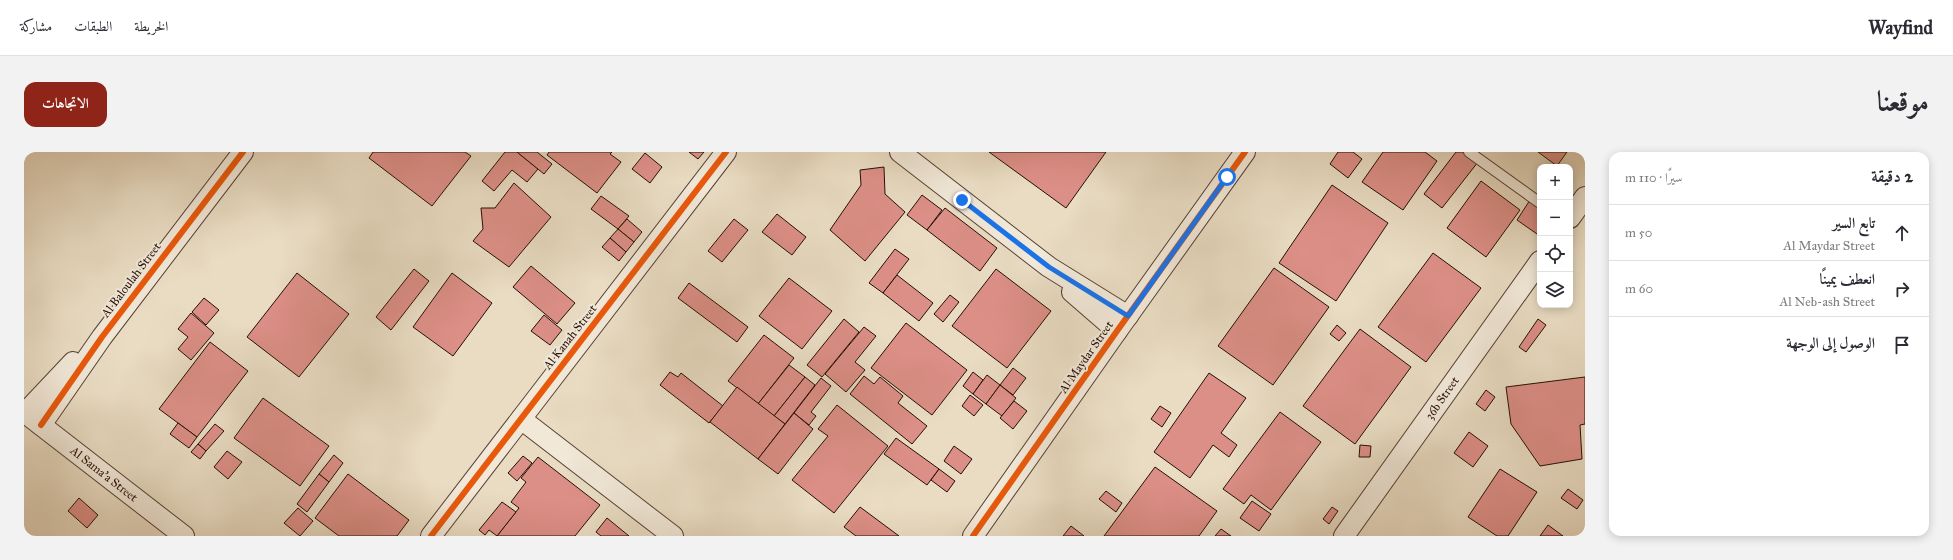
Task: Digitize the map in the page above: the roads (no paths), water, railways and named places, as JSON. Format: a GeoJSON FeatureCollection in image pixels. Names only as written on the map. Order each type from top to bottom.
{"type":"FeatureCollection","features":[{"type":"Feature","properties":{"kind":"street","name":"Al Baloulah Street"},"geometry":{"type":"LineString","coordinates":[[41,425],[102,337],[244,152]]}},
{"type":"Feature","properties":{"kind":"street","name":"Al Kanah Street"},"geometry":{"type":"LineString","coordinates":[[431,536],[726,152]]}},
{"type":"Feature","properties":{"kind":"street"},"geometry":{"type":"LineString","coordinates":[[900,152],[1122,323]]}},
{"type":"Feature","properties":{"kind":"street","name":"Al Maydar Street"},"geometry":{"type":"LineString","coordinates":[[974,536],[1122,323],[1245,152]]}},
{"type":"Feature","properties":{"kind":"street"},"geometry":{"type":"LineString","coordinates":[[1573,214],[1585,197]]}},
{"type":"Feature","properties":{"kind":"street","name":"36b Street"},"geometry":{"type":"LineString","coordinates":[[1344,536],[1537,264]]}},
{"type":"Feature","properties":{"kind":"street","name":"Al Baloulah Street"},"geometry":{"type":"LineString","coordinates":[[24,413],[81,353],[102,337]]}},
{"type":"Feature","properties":{"kind":"street","name":"Al Sama'a Street"},"geometry":{"type":"LineString","coordinates":[[24,413],[184,536]]}},
{"type":"Feature","properties":{"kind":"street"},"geometry":{"type":"LineString","coordinates":[[521,419],[673,536]]}},
{"type":"Feature","properties":{"kind":"lane"},"geometry":{"type":"LineString","coordinates":[[1470,152],[1537,201]]}}]}
